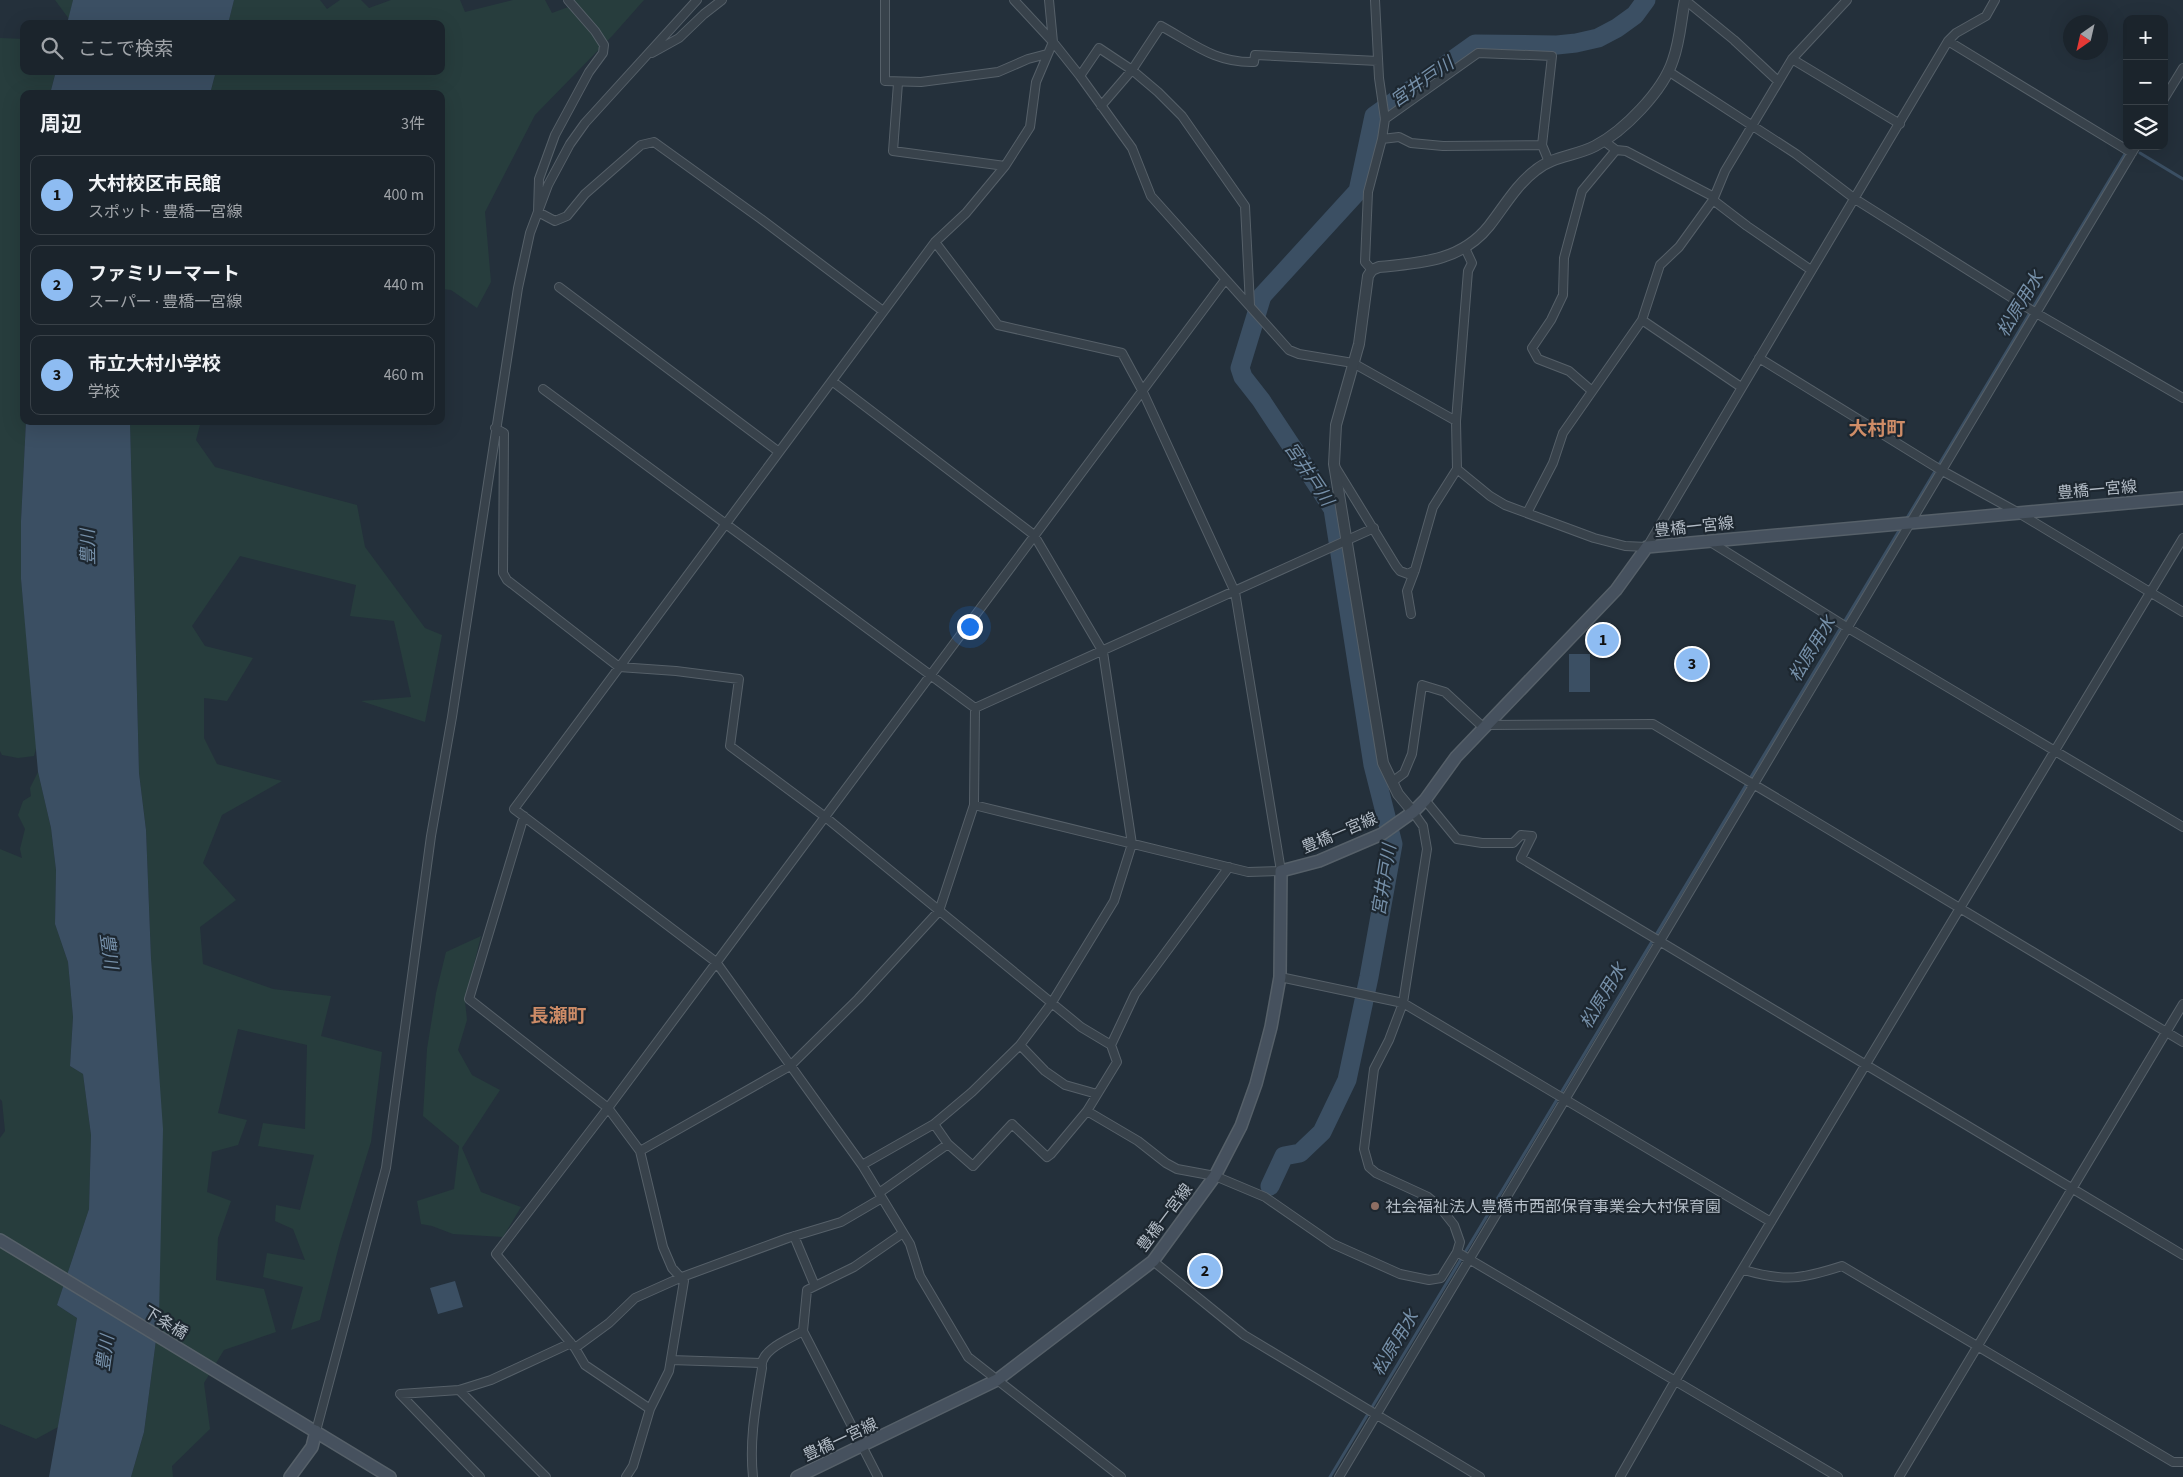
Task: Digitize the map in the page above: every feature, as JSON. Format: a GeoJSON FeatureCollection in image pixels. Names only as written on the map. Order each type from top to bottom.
{"type":"FeatureCollection","features":[{"type":"Feature","properties":{"kind":"main road","name":"豊橋一宮線"},"geometry":{"type":"LineString","coordinates":[[797,1477],[997,1380],[1153,1261],[1215,1176],[1241,1126],[1256,1084],[1272,1027],[1280,977],[1281,871],[1319,861],[1382,834],[1413,812],[1426,800],[1456,757],[1616,590],[1646,547],[2183,498]]}},
{"type":"Feature","properties":{"kind":"main road","name":"下条橋"},"geometry":{"type":"LineString","coordinates":[[0,1240],[316,1432]]}},
{"type":"Feature","properties":{"kind":"main road"},"geometry":{"type":"LineString","coordinates":[[290,1477],[312,1447],[316,1432],[390,1477]]}},
{"type":"Feature","properties":{"kind":"street"},"geometry":{"type":"LineString","coordinates":[[538,212],[539,179],[555,135],[589,72],[603,53],[604,45],[595,31],[568,0]]}},
{"type":"Feature","properties":{"kind":"street"},"geometry":{"type":"LineString","coordinates":[[316,1432],[386,1168],[431,836],[453,707],[495,428],[518,288],[530,233],[548,186],[570,144],[585,123],[697,0]]}},
{"type":"Feature","properties":{"kind":"street"},"geometry":{"type":"LineString","coordinates":[[645,56],[679,38],[722,0]]}},
{"type":"Feature","properties":{"kind":"street"},"geometry":{"type":"LineString","coordinates":[[885,0],[885,81],[898,83],[921,82],[998,72],[1028,58],[1047,54]]}},
{"type":"Feature","properties":{"kind":"street"},"geometry":{"type":"LineString","coordinates":[[1014,0],[1053,42],[1132,148],[1151,196],[1289,350],[1300,354],[1354,363],[1456,422]]}},
{"type":"Feature","properties":{"kind":"street"},"geometry":{"type":"LineString","coordinates":[[1049,0],[1053,42],[1036,82],[1030,128],[1005,166],[966,214],[935,242],[514,809],[716,962],[862,1165],[910,1244],[920,1276],[968,1357],[1121,1477]]}},
{"type":"Feature","properties":{"kind":"street"},"geometry":{"type":"LineString","coordinates":[[1372,270],[1365,262],[1368,192],[1382,139],[1385,118],[1378,61],[1375,0]]}},
{"type":"Feature","properties":{"kind":"street"},"geometry":{"type":"LineString","coordinates":[[1778,81],[1734,40],[1685,0],[1673,60],[1668,71],[1652,96],[1614,136],[1594,147],[1549,162],[1536,170],[1521,184],[1489,226],[1465,248],[1433,261],[1379,267],[1372,270],[1366,284],[1362,328],[1354,363],[1336,425],[1334,464],[1344,543],[1379,748],[1383,763],[1392,782],[1423,826],[1427,848],[1403,1003],[1389,1040],[1374,1069],[1364,1150],[1366,1159],[1376,1174],[1428,1197],[1439,1206],[1454,1225],[1464,1256],[1838,1477]]}},
{"type":"Feature","properties":{"kind":"street"},"geometry":{"type":"LineString","coordinates":[[1527,513],[1553,463],[1563,433],[1642,320],[1660,265],[1679,248],[1714,198],[1725,171],[1792,58],[1847,0]]}},
{"type":"Feature","properties":{"kind":"street"},"geometry":{"type":"LineString","coordinates":[[1457,469],[1490,496],[1505,505],[1609,542],[1625,546],[1646,547],[1948,41],[1956,33],[1986,16],[1996,0]]}},
{"type":"Feature","properties":{"kind":"street"},"geometry":{"type":"LineString","coordinates":[[1101,106],[1132,70],[1161,26],[1216,57],[1236,63],[1254,62],[1255,55],[1378,61]]}},
{"type":"Feature","properties":{"kind":"street"},"geometry":{"type":"LineString","coordinates":[[1948,41],[2123,144]]}},
{"type":"Feature","properties":{"kind":"street"},"geometry":{"type":"LineString","coordinates":[[1080,76],[1099,48],[1132,70],[1182,116],[1245,206],[1251,307]]}},
{"type":"Feature","properties":{"kind":"street"},"geometry":{"type":"LineString","coordinates":[[1385,118],[1478,53],[1552,56],[1542,145],[1549,162]]}},
{"type":"Feature","properties":{"kind":"street"},"geometry":{"type":"LineString","coordinates":[[1792,58],[1900,124]]}},
{"type":"Feature","properties":{"kind":"street"},"geometry":{"type":"LineString","coordinates":[[2168,93],[2183,68]]}},
{"type":"Feature","properties":{"kind":"street"},"geometry":{"type":"LineString","coordinates":[[1668,71],[1796,154],[1854,200],[2033,311],[2183,398]]}},
{"type":"Feature","properties":{"kind":"street"},"geometry":{"type":"LineString","coordinates":[[898,83],[893,151],[1005,166]]}},
{"type":"Feature","properties":{"kind":"street"},"geometry":{"type":"LineString","coordinates":[[1382,139],[1399,137],[1411,144],[1443,146],[1542,145]]}},
{"type":"Feature","properties":{"kind":"street"},"geometry":{"type":"LineString","coordinates":[[1604,141],[1616,150],[1626,150],[1714,198],[1747,226],[1811,270]]}},
{"type":"Feature","properties":{"kind":"street"},"geometry":{"type":"LineString","coordinates":[[538,212],[555,221],[568,216],[585,194],[621,162],[641,145],[654,142],[761,219],[883,311]]}},
{"type":"Feature","properties":{"kind":"street"},"geometry":{"type":"LineString","coordinates":[[1592,391],[1569,371],[1538,359],[1532,348],[1551,320],[1563,295],[1564,258],[1582,191],[1616,150]]}},
{"type":"Feature","properties":{"kind":"street"},"geometry":{"type":"LineString","coordinates":[[1339,1477],[1372,1412],[1464,1256],[1562,1097],[1845,626],[1910,524],[1938,469],[2033,311],[2134,150]]}},
{"type":"Feature","properties":{"kind":"street"},"geometry":{"type":"LineString","coordinates":[[935,242],[998,325],[1122,353],[1142,390],[1235,592],[1281,871],[1248,872],[974,805]]}},
{"type":"Feature","properties":{"kind":"street"},"geometry":{"type":"LineString","coordinates":[[1410,614],[1407,590],[1415,570],[1433,507],[1457,469],[1456,422],[1468,271],[1472,263],[1465,248]]}},
{"type":"Feature","properties":{"kind":"street"},"geometry":{"type":"LineString","coordinates":[[650,1409],[585,1365],[573,1346],[496,1254],[608,1108],[1225,280]]}},
{"type":"Feature","properties":{"kind":"street"},"geometry":{"type":"LineString","coordinates":[[559,288],[779,452]]}},
{"type":"Feature","properties":{"kind":"street"},"geometry":{"type":"LineString","coordinates":[[1642,320],[1741,387]]}},
{"type":"Feature","properties":{"kind":"street"},"geometry":{"type":"LineString","coordinates":[[1759,358],[1938,469],[2018,512],[2183,612]]}},
{"type":"Feature","properties":{"kind":"street"},"geometry":{"type":"LineString","coordinates":[[832,381],[1034,535],[1103,652],[1132,844],[1114,901],[1052,1004],[1020,1045],[972,1092],[934,1124],[862,1165]]}},
{"type":"Feature","properties":{"kind":"street"},"geometry":{"type":"LineString","coordinates":[[543,389],[975,708]]}},
{"type":"Feature","properties":{"kind":"street"},"geometry":{"type":"LineString","coordinates":[[495,428],[504,433],[503,573],[507,580],[619,668],[676,671],[739,679],[730,746],[824,816],[1081,1027],[1112,1045]]}},
{"type":"Feature","properties":{"kind":"street"},"geometry":{"type":"LineString","coordinates":[[1334,464],[1400,572],[1408,574],[1415,570]]}},
{"type":"Feature","properties":{"kind":"street"},"geometry":{"type":"LineString","coordinates":[[975,708],[1103,652],[1374,528]]}},
{"type":"Feature","properties":{"kind":"street"},"geometry":{"type":"LineString","coordinates":[[1620,1477],[1675,1381],[1744,1270],[1771,1222],[2183,538]]}},
{"type":"Feature","properties":{"kind":"street"},"geometry":{"type":"LineString","coordinates":[[1707,540],[1845,626],[2183,826]]}},
{"type":"Feature","properties":{"kind":"street"},"geometry":{"type":"LineString","coordinates":[[1392,782],[1404,773],[1412,754],[1422,685],[1445,692],[1485,727],[1653,724],[2183,1042]]}},
{"type":"Feature","properties":{"kind":"street"},"geometry":{"type":"LineString","coordinates":[[640,1151],[790,1066],[858,999],[938,911],[974,805],[975,708]]}},
{"type":"Feature","properties":{"kind":"street"},"geometry":{"type":"LineString","coordinates":[[1426,800],[1457,839],[1482,843],[1513,843],[1521,835],[1532,836],[1521,858],[2183,1255]]}},
{"type":"Feature","properties":{"kind":"street"},"geometry":{"type":"LineString","coordinates":[[524,816],[469,999],[608,1108],[640,1151],[663,1247],[672,1268],[682,1277],[684,1282],[668,1371],[650,1409],[632,1466],[626,1477]]}},
{"type":"Feature","properties":{"kind":"street"},"geometry":{"type":"LineString","coordinates":[[934,1124],[948,1144],[973,1166],[1012,1124],[1047,1157],[1087,1111],[1116,1062],[1112,1045],[1135,994],[1229,867]]}},
{"type":"Feature","properties":{"kind":"street"},"geometry":{"type":"LineString","coordinates":[[1280,977],[1403,1003],[1771,1222]]}},
{"type":"Feature","properties":{"kind":"street"},"geometry":{"type":"LineString","coordinates":[[1899,1477],[2183,1004]]}},
{"type":"Feature","properties":{"kind":"street"},"geometry":{"type":"LineString","coordinates":[[1020,1045],[1045,1071],[1065,1085],[1097,1094]]}},
{"type":"Feature","properties":{"kind":"street"},"geometry":{"type":"LineString","coordinates":[[1087,1111],[1138,1141],[1166,1163],[1177,1169],[1215,1176],[1266,1197],[1332,1244],[1400,1274],[1429,1280],[1441,1278],[1464,1256]]}},
{"type":"Feature","properties":{"kind":"street"},"geometry":{"type":"LineString","coordinates":[[480,1477],[400,1394],[459,1390],[491,1380],[573,1346],[609,1323],[635,1298],[682,1277],[794,1236],[841,1222],[880,1196],[948,1144]]}},
{"type":"Feature","properties":{"kind":"street"},"geometry":{"type":"LineString","coordinates":[[878,1477],[803,1331],[807,1290],[854,1267],[903,1233]]}},
{"type":"Feature","properties":{"kind":"street"},"geometry":{"type":"LineString","coordinates":[[794,1236],[815,1286]]}},
{"type":"Feature","properties":{"kind":"street"},"geometry":{"type":"LineString","coordinates":[[1153,1261],[1244,1335],[1480,1477]]}},
{"type":"Feature","properties":{"kind":"street"},"geometry":{"type":"LineString","coordinates":[[1744,1270],[1769,1278],[1794,1279],[1842,1266],[2173,1462],[2183,1462]]}},
{"type":"Feature","properties":{"kind":"street"},"geometry":{"type":"LineString","coordinates":[[753,1477],[750,1454],[751,1431],[762,1368],[761,1363],[764,1355],[803,1331]]}},
{"type":"Feature","properties":{"kind":"street"},"geometry":{"type":"LineString","coordinates":[[671,1360],[761,1363]]}},
{"type":"Feature","properties":{"kind":"street"},"geometry":{"type":"LineString","coordinates":[[459,1390],[546,1477]]}},
{"type":"Feature","properties":{"kind":"green space"},"geometry":{"type":"Polygon","coordinates":[[[55,0],[73,0],[69,19],[55,0]]]}},
{"type":"Feature","properties":{"kind":"green space"},"geometry":{"type":"Polygon","coordinates":[[[234,0],[320,0],[327,9],[340,0],[361,0],[369,8],[391,0],[460,0],[465,12],[513,0],[545,0],[552,13],[571,6],[567,0],[644,0],[613,35],[535,115],[485,212],[491,282],[477,308],[451,290],[445,289],[445,90],[211,90],[215,75],[445,75],[445,20],[229,20],[234,0]]]}},
{"type":"Feature","properties":{"kind":"green space"},"geometry":{"type":"Polygon","coordinates":[[[0,38],[20,39],[20,75],[55,75],[51,90],[20,90],[20,425],[26,425],[21,521],[21,579],[37,745],[34,756],[18,758],[2,755],[0,751],[0,38]]]}},
{"type":"Feature","properties":{"kind":"green space"},"geometry":{"type":"Polygon","coordinates":[[[130,425],[200,425],[196,440],[215,467],[357,505],[365,547],[425,628],[442,635],[425,722],[361,701],[411,697],[394,621],[350,616],[356,585],[240,556],[192,626],[205,646],[253,658],[227,701],[204,698],[204,738],[217,764],[282,781],[222,815],[203,863],[236,900],[200,927],[203,964],[273,989],[331,996],[321,1036],[382,1052],[371,1142],[340,1242],[320,1320],[291,1330],[303,1287],[263,1277],[267,1253],[305,1260],[293,1229],[275,1221],[276,1205],[300,1210],[314,1155],[258,1146],[263,1123],[305,1129],[307,1045],[238,1029],[218,1113],[247,1120],[238,1145],[212,1152],[207,1192],[231,1201],[218,1238],[216,1280],[264,1289],[276,1332],[224,1350],[204,1383],[210,1429],[172,1466],[173,1477],[131,1477],[144,1432],[159,1317],[151,958],[146,830],[139,773],[130,425]]]}},
{"type":"Feature","properties":{"kind":"green space"},"geometry":{"type":"Polygon","coordinates":[[[38,772],[51,828],[56,870],[55,924],[68,962],[73,1017],[70,1066],[83,1074],[91,1135],[89,1209],[57,1305],[77,1318],[58,1427],[36,1439],[0,1424],[0,1138],[5,1131],[2,1101],[0,1099],[0,849],[22,858],[20,849],[25,829],[18,815],[23,801],[31,796],[30,788],[38,772]]]}},
{"type":"Feature","properties":{"kind":"green space"},"geometry":{"type":"Polygon","coordinates":[[[481,936],[465,1001],[467,1020],[458,1050],[472,1075],[500,1090],[462,1148],[481,1192],[521,1207],[503,1237],[453,1234],[421,1224],[417,1201],[454,1189],[459,1146],[423,1116],[427,1049],[436,993],[446,952],[481,936]]]}},
{"type":"Feature","properties":{"kind":"water"},"geometry":{"type":"Polygon","coordinates":[[[73,0],[234,0],[229,20],[68,20],[73,0]]]}},
{"type":"Feature","properties":{"kind":"water"},"geometry":{"type":"Polygon","coordinates":[[[55,75],[215,75],[211,90],[51,90],[55,75]]]}},
{"type":"Feature","properties":{"kind":"water","name":"豊川"},"geometry":{"type":"Polygon","coordinates":[[[26,425],[130,425],[139,773],[146,830],[151,958],[163,1129],[159,1317],[144,1432],[131,1477],[49,1477],[77,1318],[57,1305],[89,1209],[91,1135],[83,1074],[70,1066],[73,1017],[68,962],[55,924],[56,870],[51,828],[38,772],[21,579],[21,521],[26,425]]]}},
{"type":"Feature","properties":{"kind":"water"},"geometry":{"type":"Polygon","coordinates":[[[1569,654],[1590,654],[1590,692],[1569,692],[1569,654]]]}},
{"type":"Feature","properties":{"kind":"water"},"geometry":{"type":"Polygon","coordinates":[[[455,1281],[463,1307],[438,1314],[430,1288],[455,1281]]]}},
{"type":"Feature","properties":{"kind":"waterway","name":"宮井戸川"},"geometry":{"type":"LineString","coordinates":[[1270,1186],[1284,1156],[1300,1153],[1322,1132],[1347,1080],[1369,977],[1393,844],[1373,765],[1333,509],[1261,400],[1243,377],[1240,368],[1262,296],[1358,191],[1374,116],[1475,44],[1557,45],[1598,38],[1617,28],[1635,15],[1646,0]]}},
{"type":"Feature","properties":{"kind":"waterway"},"geometry":{"type":"LineString","coordinates":[[2140,153],[2183,179]]}},
{"type":"Feature","properties":{"kind":"waterway","name":"松原用水"},"geometry":{"type":"LineString","coordinates":[[1907,518],[2125,154]]}},
{"type":"Feature","properties":{"kind":"waterway","name":"松原用水"},"geometry":{"type":"LineString","coordinates":[[1330,1477],[1900,529]]}},
{"type":"Feature","properties":{"kind":"place","name":"大村校区市民館"},"geometry":{"type":"Point","coordinates":[1603,640]}},
{"type":"Feature","properties":{"kind":"place","name":"市立大村小学校"},"geometry":{"type":"Point","coordinates":[1692,664]}},
{"type":"Feature","properties":{"kind":"place","name":"社会福祉法人豊橋市西部保育事業会大村保育園"},"geometry":{"type":"Point","coordinates":[1375,1206]}},
{"type":"Feature","properties":{"kind":"place","name":"ファミリーマート"},"geometry":{"type":"Point","coordinates":[1205,1271]}},
{"type":"Feature","properties":{"kind":"district","name":"大村町"},"geometry":{"type":"Point","coordinates":[1877,428]}},
{"type":"Feature","properties":{"kind":"district","name":"長瀬町"},"geometry":{"type":"Point","coordinates":[558,1015]}}]}
